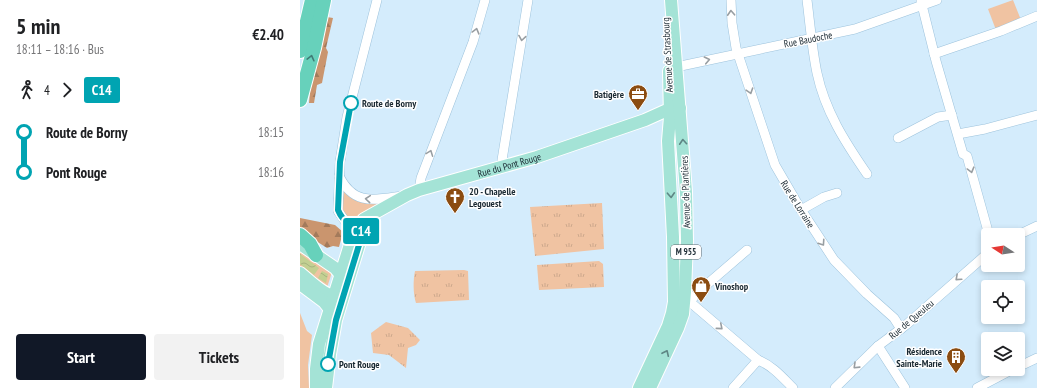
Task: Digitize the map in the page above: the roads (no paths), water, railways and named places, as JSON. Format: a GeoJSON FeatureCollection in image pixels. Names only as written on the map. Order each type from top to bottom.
{"type":"FeatureCollection","features":[{"type":"Feature","properties":{"kind":"highway"},"geometry":{"type":"LineString","coordinates":[[300,51],[310,0]]}},
{"type":"Feature","properties":{"kind":"highway"},"geometry":{"type":"LineString","coordinates":[[300,100],[314,48],[324,0]]}},
{"type":"Feature","properties":{"kind":"highway"},"geometry":{"type":"LineString","coordinates":[[300,235],[310,244],[316,255]]}},
{"type":"Feature","properties":{"kind":"main road","name":"Avenue de Strasbourg"},"geometry":{"type":"LineString","coordinates":[[664,0],[675,109]]}},
{"type":"Feature","properties":{"kind":"main road","name":"Avenue de Strasbourg"},"geometry":{"type":"LineString","coordinates":[[671,0],[676,67],[675,109]]}},
{"type":"Feature","properties":{"kind":"main road","name":"Rue du Pont Rouge"},"geometry":{"type":"LineString","coordinates":[[359,230],[364,219],[407,195],[420,190],[569,146],[645,120],[665,111],[675,109]]}},
{"type":"Feature","properties":{"kind":"main road","name":"Avenue de Plantières"},"geometry":{"type":"LineString","coordinates":[[639,388],[668,326],[674,302],[673,238],[668,141],[669,128],[675,109]]}},
{"type":"Feature","properties":{"kind":"main road","name":"Avenue de Plantières"},"geometry":{"type":"LineString","coordinates":[[650,388],[678,328],[689,298],[686,192],[675,109]]}},
{"type":"Feature","properties":{"kind":"main road","name":"Rue du Pont Rouge"},"geometry":{"type":"LineString","coordinates":[[645,120],[661,121],[669,128]]}},
{"type":"Feature","properties":{"kind":"main road"},"geometry":{"type":"LineString","coordinates":[[316,388],[317,358],[321,337],[330,309],[341,293],[341,274],[359,230]]}},
{"type":"Feature","properties":{"kind":"main road"},"geometry":{"type":"LineString","coordinates":[[326,388],[330,354],[341,293],[359,230]]}},
{"type":"Feature","properties":{"kind":"main road"},"geometry":{"type":"LineString","coordinates":[[300,244],[341,274]]}},
{"type":"Feature","properties":{"kind":"main road"},"geometry":{"type":"LineString","coordinates":[[300,273],[327,294],[341,293]]}},
{"type":"Feature","properties":{"kind":"main road"},"geometry":{"type":"LineString","coordinates":[[341,274],[341,293]]}},
{"type":"Feature","properties":{"kind":"main road"},"geometry":{"type":"LineString","coordinates":[[300,284],[324,302],[330,309]]}},
{"type":"Feature","properties":{"kind":"street"},"geometry":{"type":"LineString","coordinates":[[359,230],[345,221],[338,210],[341,154],[347,117],[377,0]]}},
{"type":"Feature","properties":{"kind":"street"},"geometry":{"type":"LineString","coordinates":[[420,190],[421,178],[474,42],[484,0]]}},
{"type":"Feature","properties":{"kind":"street"},"geometry":{"type":"LineString","coordinates":[[503,166],[502,160],[528,0]]}},
{"type":"Feature","properties":{"kind":"street","name":"Rue de Lorraine"},"geometry":{"type":"LineString","coordinates":[[731,0],[732,23],[738,54],[775,165],[801,210],[834,260],[867,294],[894,318],[901,329]]}},
{"type":"Feature","properties":{"kind":"street"},"geometry":{"type":"LineString","coordinates":[[808,0],[811,38],[817,74],[828,107],[845,143],[867,174]]}},
{"type":"Feature","properties":{"kind":"street","name":"Rue Baudoche"},"geometry":{"type":"LineString","coordinates":[[676,67],[855,29],[921,3],[937,0]]}},
{"type":"Feature","properties":{"kind":"street"},"geometry":{"type":"LineString","coordinates":[[921,3],[963,154],[967,156],[987,228]]}},
{"type":"Feature","properties":{"kind":"street"},"geometry":{"type":"LineString","coordinates":[[934,54],[1001,31],[1037,16]]}},
{"type":"Feature","properties":{"kind":"street"},"geometry":{"type":"LineString","coordinates":[[898,138],[938,118],[952,115]]}},
{"type":"Feature","properties":{"kind":"street"},"geometry":{"type":"LineString","coordinates":[[958,134],[985,129],[1037,115]]}},
{"type":"Feature","properties":{"kind":"street"},"geometry":{"type":"LineString","coordinates":[[340,176],[343,183],[350,191],[354,195],[362,198],[370,200],[407,195]]}},
{"type":"Feature","properties":{"kind":"street"},"geometry":{"type":"LineString","coordinates":[[801,210],[824,197],[837,193]]}},
{"type":"Feature","properties":{"kind":"street"},"geometry":{"type":"LineString","coordinates":[[1025,232],[1037,226]]}},
{"type":"Feature","properties":{"kind":"street"},"geometry":{"type":"LineString","coordinates":[[746,250],[689,298],[758,360],[768,364],[792,388]]}},
{"type":"Feature","properties":{"kind":"street","name":"Rue de Queuleu"},"geometry":{"type":"LineString","coordinates":[[835,388],[878,346],[901,329],[981,259]]}},
{"type":"Feature","properties":{"kind":"street"},"geometry":{"type":"LineString","coordinates":[[878,346],[905,388]]}},
{"type":"Feature","properties":{"kind":"street"},"geometry":{"type":"LineString","coordinates":[[1025,364],[1037,358]]}},
{"type":"Feature","properties":{"kind":"street"},"geometry":{"type":"LineString","coordinates":[[732,388],[758,360]]}},
{"type":"Feature","properties":{"kind":"street"},"geometry":{"type":"LineString","coordinates":[[977,388],[1000,376]]}},
{"type":"Feature","properties":{"kind":"water"},"geometry":{"type":"Polygon","coordinates":[[[300,254],[319,268],[314,275],[300,264],[300,254]]]}},
{"type":"Feature","properties":{"kind":"water"},"geometry":{"type":"Polygon","coordinates":[[[322,271],[328,274],[326,283],[318,278],[322,271]]]}},
{"type":"Feature","properties":{"kind":"place","name":"Route de Borny"},"geometry":{"type":"Point","coordinates":[351,103]}},
{"type":"Feature","properties":{"kind":"place","name":"Batigère"},"geometry":{"type":"Point","coordinates":[638,111]}},
{"type":"Feature","properties":{"kind":"place","name":"20 - Chapelle Legouest"},"geometry":{"type":"Point","coordinates":[455,214]}},
{"type":"Feature","properties":{"kind":"place","name":"Vinoshop"},"geometry":{"type":"Point","coordinates":[701,303]}},
{"type":"Feature","properties":{"kind":"place","name":"Pont Rouge"},"geometry":{"type":"Point","coordinates":[328,364]}},
{"type":"Feature","properties":{"kind":"place","name":"Résidence Sainte-Marie"},"geometry":{"type":"Point","coordinates":[956,374]}}]}
